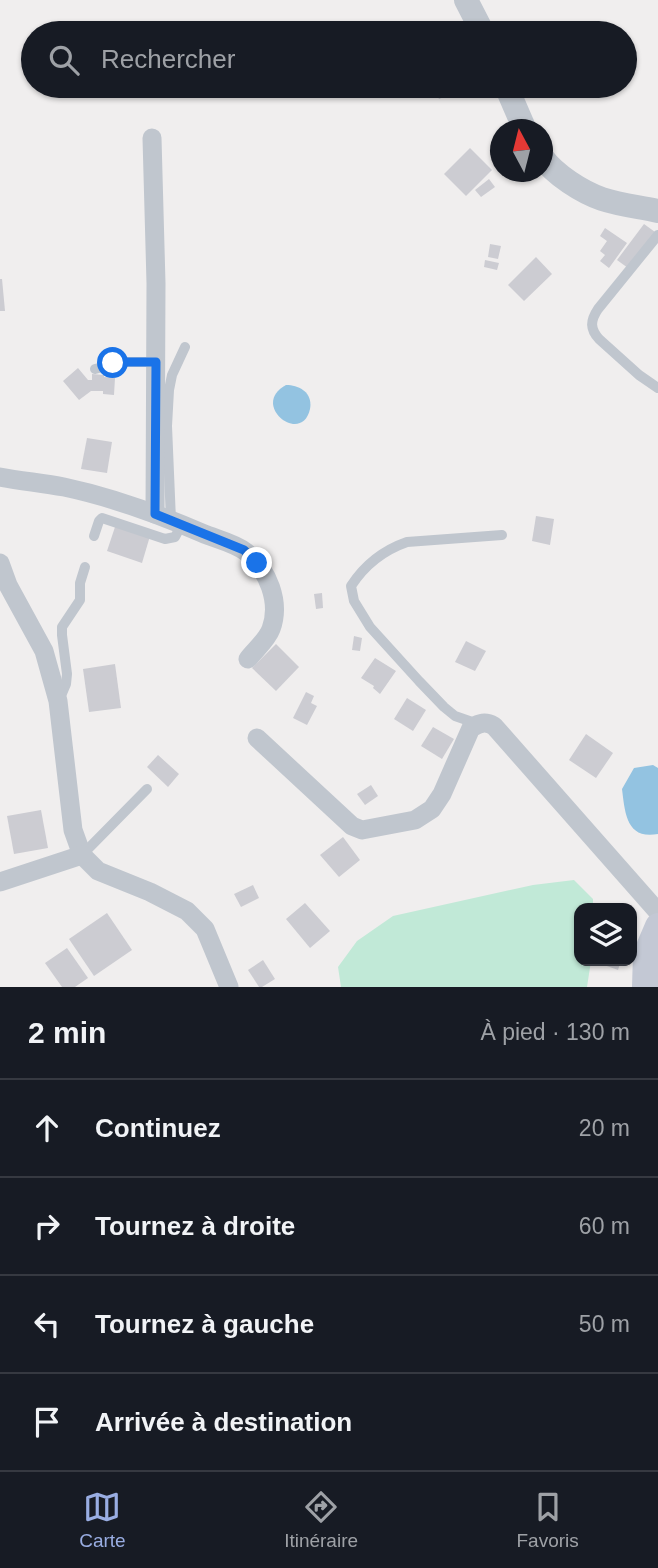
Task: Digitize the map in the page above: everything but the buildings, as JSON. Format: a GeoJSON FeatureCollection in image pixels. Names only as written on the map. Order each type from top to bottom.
{"type":"FeatureCollection","features":[{"type":"Feature","properties":{"kind":"main road"},"geometry":{"type":"LineString","coordinates":[[645,987],[646,954],[658,926]]}},
{"type":"Feature","properties":{"kind":"street"},"geometry":{"type":"LineString","coordinates":[[466,0],[477,21]]}},
{"type":"Feature","properties":{"kind":"street"},"geometry":{"type":"LineString","coordinates":[[511,98],[520,119]]}},
{"type":"Feature","properties":{"kind":"street"},"geometry":{"type":"LineString","coordinates":[[152,138],[156,362],[169,519]]}},
{"type":"Feature","properties":{"kind":"street"},"geometry":{"type":"LineString","coordinates":[[553,170],[569,182],[602,199],[658,211]]}},
{"type":"Feature","properties":{"kind":"street"},"geometry":{"type":"LineString","coordinates":[[0,477],[64,487],[169,519],[244,550],[268,579],[274,601],[274,619],[270,632],[248,659]]}},
{"type":"Feature","properties":{"kind":"street"},"geometry":{"type":"LineString","coordinates":[[2,572],[44,652],[58,701],[73,830],[82,855],[98,871],[150,892],[187,911],[205,929],[229,987]]}},
{"type":"Feature","properties":{"kind":"street"},"geometry":{"type":"LineString","coordinates":[[257,738],[352,826],[362,830],[415,820],[432,809],[442,794],[471,728],[487,722],[494,726],[658,912]]}},
{"type":"Feature","properties":{"kind":"street"},"geometry":{"type":"LineString","coordinates":[[0,882],[82,855]]}},
{"type":"Feature","properties":{"kind":"lane"},"geometry":{"type":"LineString","coordinates":[[658,235],[598,309],[591,327],[599,339],[639,375],[658,388]]}},
{"type":"Feature","properties":{"kind":"lane"},"geometry":{"type":"LineString","coordinates":[[94,536],[102,518],[164,539],[175,537],[169,519],[167,426],[172,375],[185,348]]}},
{"type":"Feature","properties":{"kind":"lane"},"geometry":{"type":"LineString","coordinates":[[96,369],[122,362],[156,362]]}},
{"type":"Feature","properties":{"kind":"lane"},"geometry":{"type":"LineString","coordinates":[[479,724],[455,716],[443,707],[370,627],[354,601],[351,586],[358,575],[378,557],[397,545],[502,534]]}},
{"type":"Feature","properties":{"kind":"lane"},"geometry":{"type":"LineString","coordinates":[[58,701],[66,684],[62,627],[80,600],[80,583],[85,567]]}},
{"type":"Feature","properties":{"kind":"lane"},"geometry":{"type":"LineString","coordinates":[[82,855],[147,789]]}},
{"type":"Feature","properties":{"kind":"green space"},"geometry":{"type":"Polygon","coordinates":[[[574,880],[593,899],[593,903],[574,903],[574,966],[590,966],[587,987],[341,987],[338,967],[357,941],[393,916],[533,885],[574,880]]]}},
{"type":"Feature","properties":{"kind":"water"},"geometry":{"type":"Polygon","coordinates":[[[286,385],[301,388],[309,398],[310,409],[305,419],[298,424],[289,423],[275,411],[273,402],[276,393],[286,385]]]}},
{"type":"Feature","properties":{"kind":"water"},"geometry":{"type":"Polygon","coordinates":[[[653,765],[658,768],[658,834],[647,835],[639,833],[629,822],[622,789],[634,768],[653,765]]]}},
{"type":"Feature","properties":{"kind":"route"},"geometry":{"type":"LineString","coordinates":[[113,363],[156,362],[155,514],[244,550],[257,563]]}}]}
